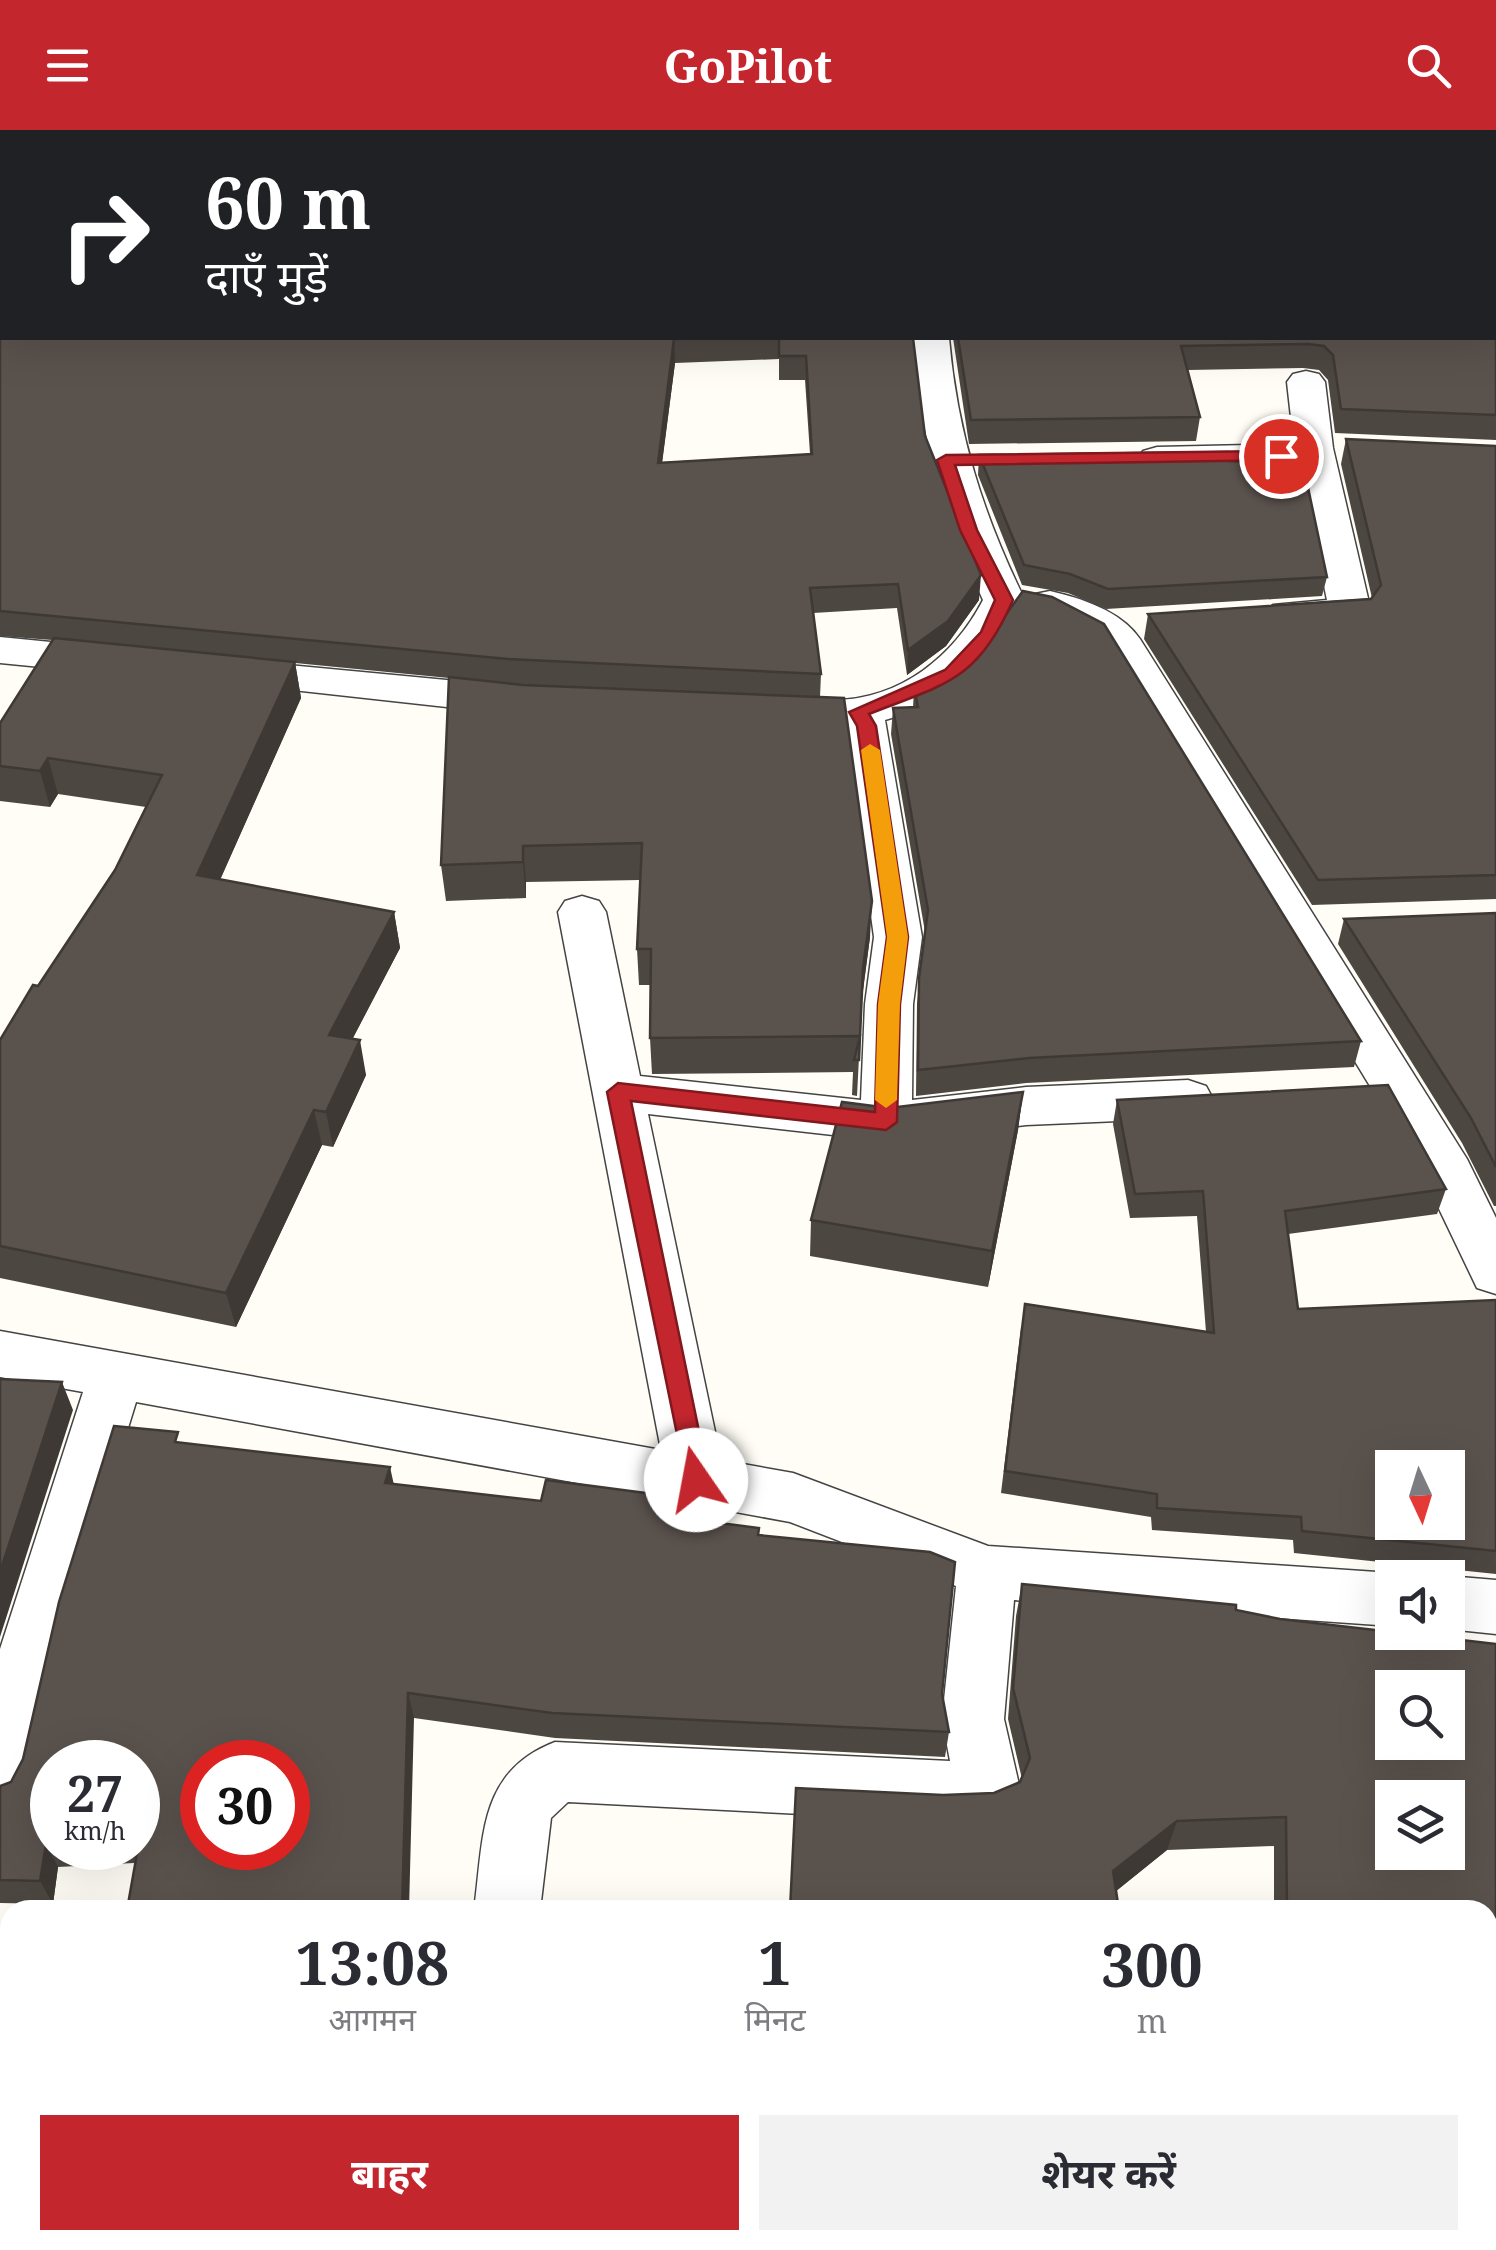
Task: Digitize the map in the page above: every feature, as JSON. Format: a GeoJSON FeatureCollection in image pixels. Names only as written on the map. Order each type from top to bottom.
{"type":"FeatureCollection","features":[{"type":"Feature","properties":{"kind":"street"},"geometry":{"type":"LineString","coordinates":[[932,340],[964,460],[968,530],[1004,600]]}},
{"type":"Feature","properties":{"kind":"street"},"geometry":{"type":"LineString","coordinates":[[1243,616],[1350,611],[1326,450],[1306,382]]}},
{"type":"Feature","properties":{"kind":"street"},"geometry":{"type":"LineString","coordinates":[[1115,460],[1326,450]]}},
{"type":"Feature","properties":{"kind":"street"},"geometry":{"type":"LineString","coordinates":[[1004,600],[1036,600],[1070,608],[1119,640],[1441,1160],[1496,1273]]}},
{"type":"Feature","properties":{"kind":"street"},"geometry":{"type":"LineString","coordinates":[[727,710],[858,712],[952,674],[989,634],[1004,600]]}},
{"type":"Feature","properties":{"kind":"street"},"geometry":{"type":"LineString","coordinates":[[1097,626],[1160,622]]}},
{"type":"Feature","properties":{"kind":"street"},"geometry":{"type":"LineString","coordinates":[[0,650],[553,704]]}},
{"type":"Feature","properties":{"kind":"street"},"geometry":{"type":"LineString","coordinates":[[858,712],[867,726],[898,937],[889,1004],[886,1122]]}},
{"type":"Feature","properties":{"kind":"street"},"geometry":{"type":"LineString","coordinates":[[582,912],[696,1480]]}},
{"type":"Feature","properties":{"kind":"street"},"geometry":{"type":"LineString","coordinates":[[1299,926],[1352,923]]}},
{"type":"Feature","properties":{"kind":"street"},"geometry":{"type":"LineString","coordinates":[[1334,1090],[1393,1087]]}},
{"type":"Feature","properties":{"kind":"street"},"geometry":{"type":"LineString","coordinates":[[618,1092],[886,1122],[1026,1106],[1235,1096]]}},
{"type":"Feature","properties":{"kind":"street"},"geometry":{"type":"LineString","coordinates":[[0,1354],[793,1498],[987,1572],[1375,1599]]}},
{"type":"Feature","properties":{"kind":"street"},"geometry":{"type":"LineString","coordinates":[[0,1782],[16,1698],[62,1534],[118,1374]]}},
{"type":"Feature","properties":{"kind":"street"},"geometry":{"type":"LineString","coordinates":[[508,1900],[520,1804],[556,1772],[939,1791],[988,1789],[974,1719],[987,1572]]}},
{"type":"Feature","properties":{"kind":"street"},"geometry":{"type":"LineString","coordinates":[[1465,1605],[1496,1607]]}},
{"type":"Feature","properties":{"kind":"building"},"geometry":{"type":"Polygon","coordinates":[[[0,340],[674,340],[658,463],[812,454],[806,356],[779,356],[779,340],[913,340],[925,436],[981,575],[948,621],[908,650],[898,584],[810,588],[821,674],[508,659],[0,611],[0,340]]]}},
{"type":"Feature","properties":{"kind":"building"},"geometry":{"type":"Polygon","coordinates":[[[958,340],[1496,340],[1496,415],[1341,409],[1333,355],[1324,346],[1308,344],[1181,346],[1200,417],[971,420],[958,340]]]}},
{"type":"Feature","properties":{"kind":"building"},"geometry":{"type":"Polygon","coordinates":[[[1346,439],[1496,446],[1496,875],[1318,880],[1148,614],[1371,599],[1381,585],[1346,439]]]}},
{"type":"Feature","properties":{"kind":"building"},"geometry":{"type":"Polygon","coordinates":[[[1228,452],[1230,461],[1303,464],[1327,577],[1108,589],[1070,574],[1024,565],[979,455],[1228,452]]]}},
{"type":"Feature","properties":{"kind":"building"},"geometry":{"type":"Polygon","coordinates":[[[1023,591],[1052,597],[1104,624],[1361,1041],[1029,1058],[918,1070],[919,978],[928,910],[893,708],[918,707],[914,687],[950,670],[984,644],[1023,591]]]}},
{"type":"Feature","properties":{"kind":"building"},"geometry":{"type":"Polygon","coordinates":[[[54,638],[295,662],[197,875],[394,912],[329,1035],[360,1040],[326,1112],[314,1110],[226,1293],[0,1246],[0,1040],[33,985],[38,986],[115,870],[162,775],[48,758],[40,771],[0,766],[0,723],[54,638]]]}},
{"type":"Feature","properties":{"kind":"building"},"geometry":{"type":"Polygon","coordinates":[[[449,677],[523,685],[844,698],[872,901],[863,968],[859,1060],[854,1060],[860,1036],[650,1038],[651,949],[637,949],[642,843],[523,846],[523,862],[441,865],[449,677]]]}},
{"type":"Feature","properties":{"kind":"building"},"geometry":{"type":"Polygon","coordinates":[[[1496,913],[1496,1167],[1471,1118],[1344,919],[1496,913]]]}},
{"type":"Feature","properties":{"kind":"building"},"geometry":{"type":"Polygon","coordinates":[[[1388,1085],[1446,1189],[1285,1211],[1298,1309],[1496,1300],[1496,1551],[1389,1540],[1465,1540],[1465,1450],[1375,1450],[1375,1539],[1302,1531],[1301,1517],[1157,1508],[1157,1494],[1005,1471],[1025,1304],[1214,1333],[1203,1191],[1135,1194],[1117,1100],[1388,1085]]]}},
{"type":"Feature","properties":{"kind":"building"},"geometry":{"type":"Polygon","coordinates":[[[1023,1092],[992,1251],[811,1220],[842,1102],[889,1108],[1023,1092]]]}},
{"type":"Feature","properties":{"kind":"building"},"geometry":{"type":"Polygon","coordinates":[[[0,1379],[62,1382],[0,1572],[0,1379]]]}},
{"type":"Feature","properties":{"kind":"building"},"geometry":{"type":"Polygon","coordinates":[[[114,1426],[178,1432],[175,1442],[390,1467],[385,1483],[541,1501],[546,1480],[715,1502],[712,1522],[759,1528],[758,1535],[930,1552],[955,1562],[942,1694],[949,1732],[552,1713],[408,1693],[402,1900],[129,1900],[134,1870],[160,1870],[160,1740],[30,1740],[30,1870],[42,1870],[40,1881],[0,1880],[0,1786],[11,1782],[23,1759],[59,1602],[114,1426]]]}},
{"type":"Feature","properties":{"kind":"building"},"geometry":{"type":"Polygon","coordinates":[[[1022,1584],[1236,1605],[1236,1610],[1280,1619],[1375,1630],[1375,1650],[1465,1650],[1465,1640],[1496,1644],[1496,1900],[1287,1900],[1286,1817],[1177,1821],[1113,1871],[1117,1900],[790,1900],[796,1788],[943,1795],[994,1793],[1020,1782],[1030,1758],[1013,1688],[1022,1584]]]}},
{"type":"Feature","properties":{"kind":"slow traffic"},"geometry":{"type":"LineString","coordinates":[[870,750],[898,937],[889,1004],[886,1100]]}},
{"type":"Feature","properties":{"kind":"route"},"geometry":{"type":"LineString","coordinates":[[696,1480],[618,1092],[886,1122],[889,1004],[898,937],[867,726],[858,712],[952,674],[989,634],[1004,600],[968,530],[946,460],[1281,456]]}}]}
